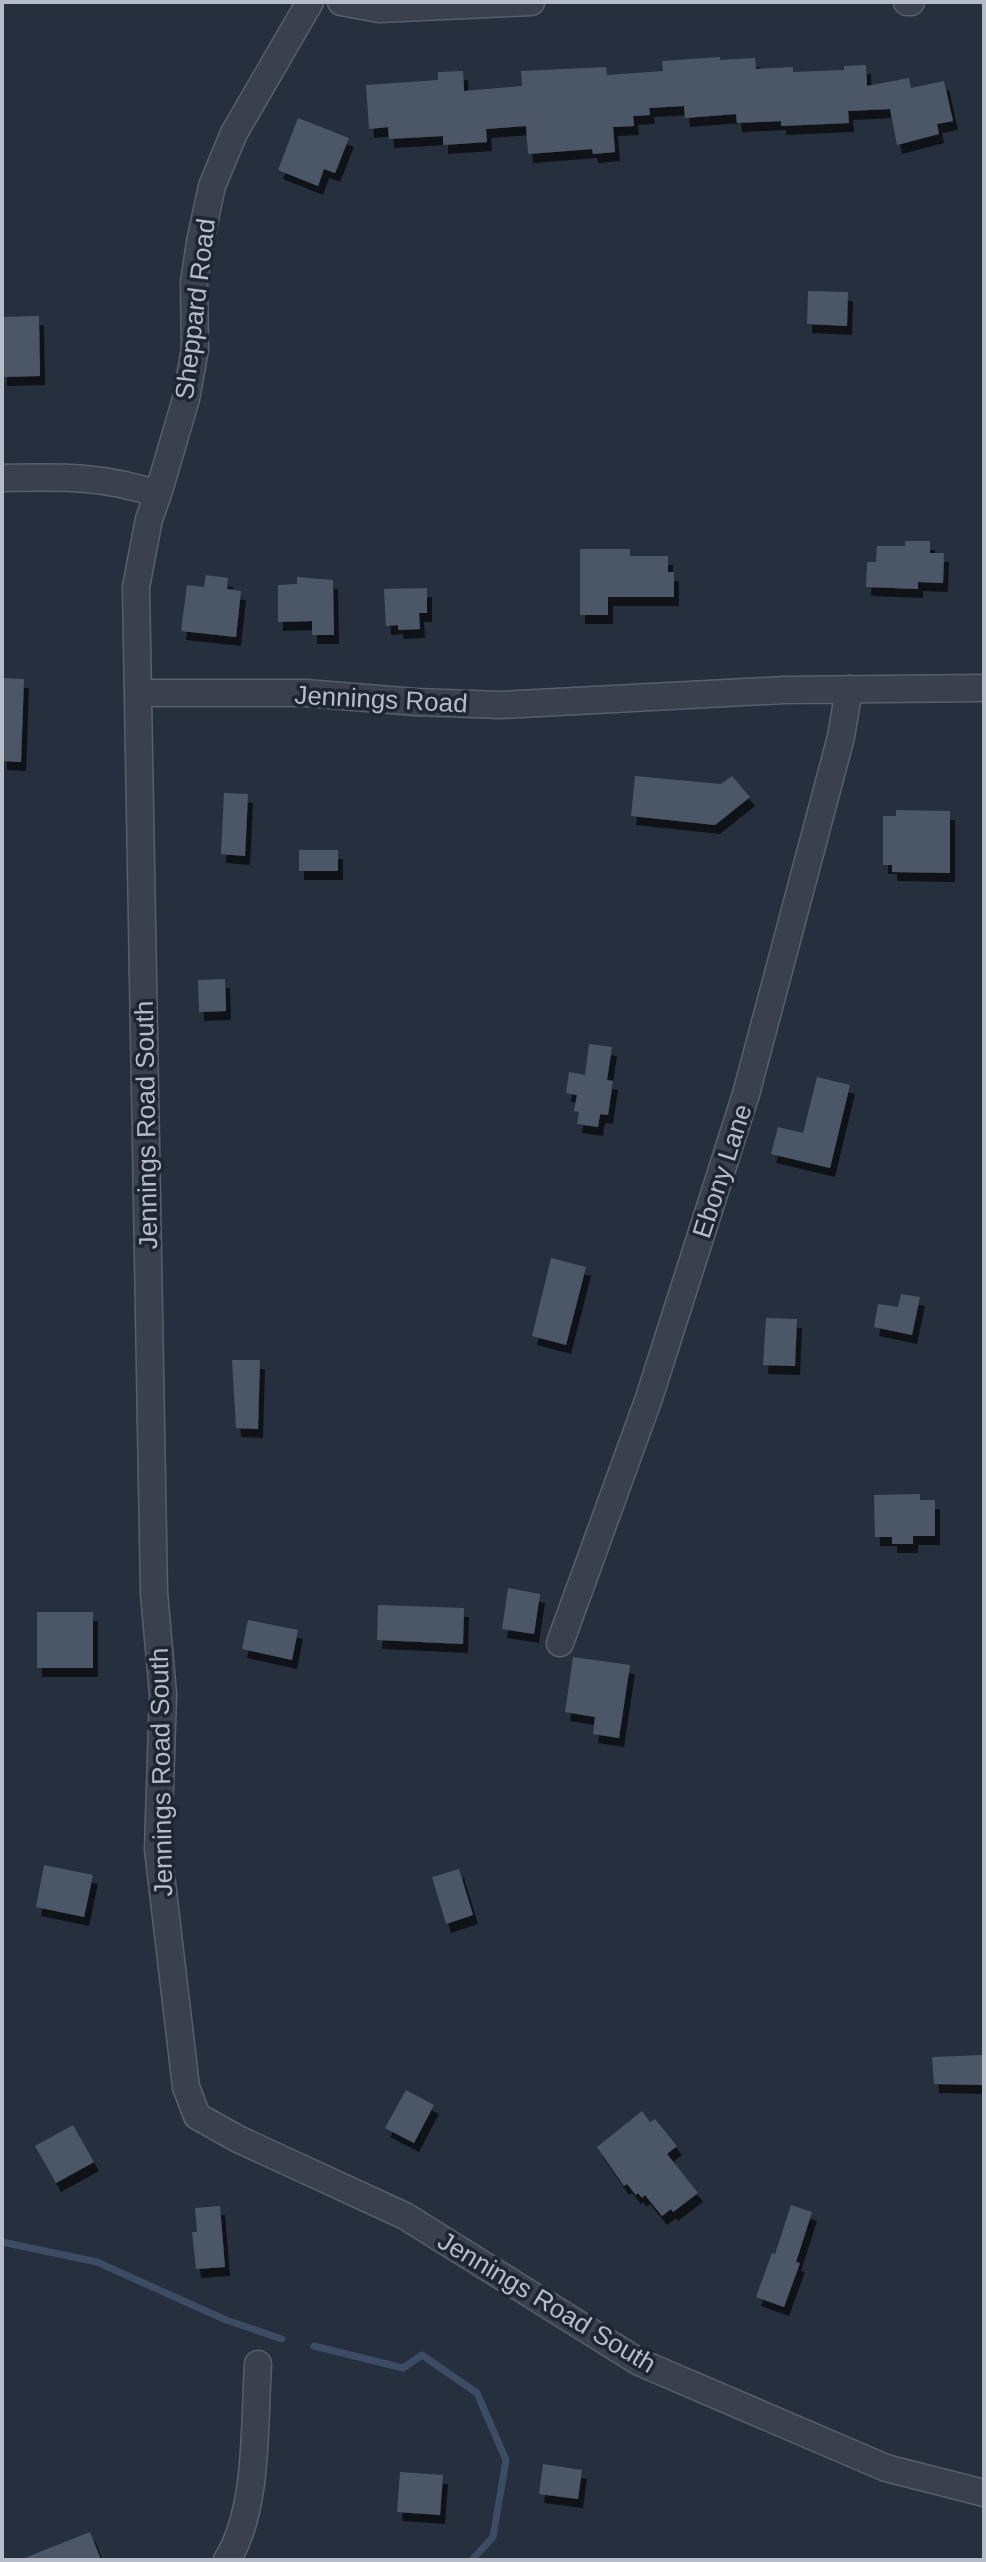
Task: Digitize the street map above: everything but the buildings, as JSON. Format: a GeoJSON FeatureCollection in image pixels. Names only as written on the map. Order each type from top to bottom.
{"type":"FeatureCollection","features":[{"type":"Feature","properties":{"kind":"street","name":"Sheppard Road"},"geometry":{"type":"LineString","coordinates":[[158,494],[186,399],[195,349],[194,283],[212,186],[234,133],[310,2]]}},
{"type":"Feature","properties":{"kind":"street"},"geometry":{"type":"LineString","coordinates":[[341,2],[379,9],[531,2]]}},
{"type":"Feature","properties":{"kind":"street"},"geometry":{"type":"LineString","coordinates":[[2,478],[77,476],[123,482],[158,494],[149,519],[136,587],[138,693]]}},
{"type":"Feature","properties":{"kind":"street","name":"Jennings Road"},"geometry":{"type":"LineString","coordinates":[[138,693],[305,693],[501,705],[784,690],[984,688]]}},
{"type":"Feature","properties":{"kind":"street","name":"Ebony Lane"},"geometry":{"type":"LineString","coordinates":[[560,1643],[649,1398],[746,1094],[841,737],[849,689]]}},
{"type":"Feature","properties":{"kind":"street","name":"Jennings Road South"},"geometry":{"type":"LineString","coordinates":[[138,693],[154,1593],[163,1694],[158,1849],[186,2087],[197,2116],[238,2139],[405,2216],[639,2362],[886,2468],[984,2493]]}},
{"type":"Feature","properties":{"kind":"street"},"geometry":{"type":"LineString","coordinates":[[227,2560],[235,2548],[249,2505],[258,2364]]}},
{"type":"Feature","properties":{"kind":"waterway"},"geometry":{"type":"LineString","coordinates":[[2,2242],[97,2262],[226,2320],[282,2339]]}},
{"type":"Feature","properties":{"kind":"waterway"},"geometry":{"type":"LineString","coordinates":[[314,2346],[403,2368],[422,2355],[477,2393],[506,2460],[493,2537],[472,2560]]}}]}
